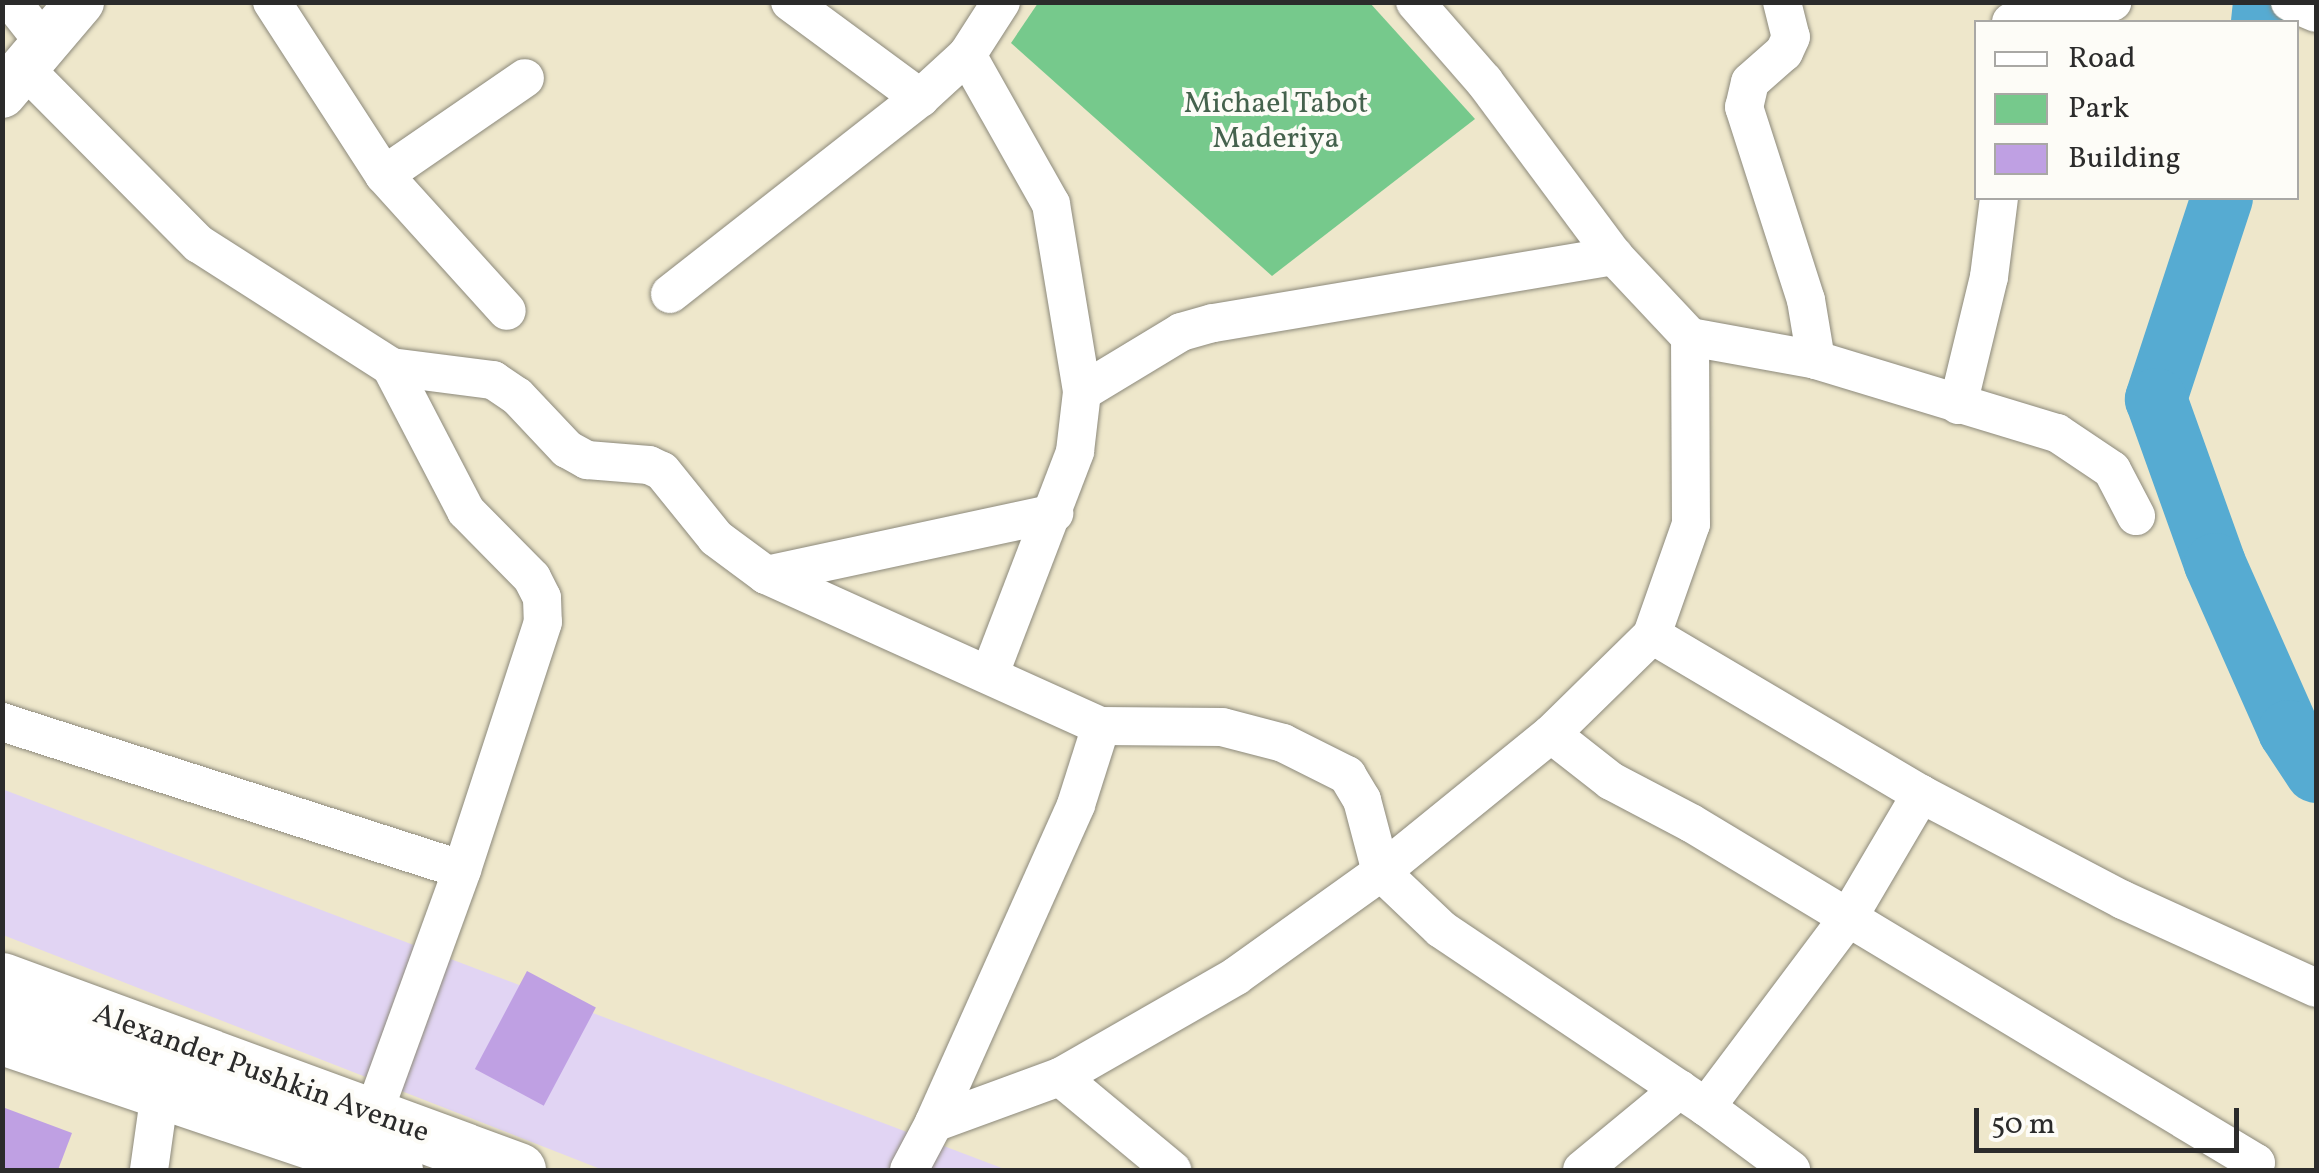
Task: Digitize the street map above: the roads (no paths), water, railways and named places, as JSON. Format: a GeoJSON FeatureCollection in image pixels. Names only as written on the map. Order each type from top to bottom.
{"type":"FeatureCollection","features":[{"type":"Feature","properties":{"kind":"main road","name":"Alexander Pushkin Avenue"},"geometry":{"type":"LineString","coordinates":[[2,980],[369,1153]]}},
{"type":"Feature","properties":{"kind":"main road","name":"Alexander Pushkin Avenue"},"geometry":{"type":"LineString","coordinates":[[2,1036],[160,1092],[369,1153],[518,1170]]}},
{"type":"Feature","properties":{"kind":"street"},"geometry":{"type":"LineString","coordinates":[[12,2],[24,69],[199,244],[391,367],[493,380],[518,396],[577,455],[587,460],[649,465],[662,471],[716,538],[766,575],[1100,726],[1222,727],[1284,743],[1347,775],[1362,800],[1381,872],[1441,929],[1693,1098],[1791,1170]]}},
{"type":"Feature","properties":{"kind":"street"},"geometry":{"type":"LineString","coordinates":[[24,69],[80,2]]}},
{"type":"Feature","properties":{"kind":"street"},"geometry":{"type":"LineString","coordinates":[[272,2],[384,175],[507,311]]}},
{"type":"Feature","properties":{"kind":"street"},"geometry":{"type":"LineString","coordinates":[[790,2],[920,98]]}},
{"type":"Feature","properties":{"kind":"street"},"geometry":{"type":"LineString","coordinates":[[670,294],[920,98],[967,55],[1001,2]]}},
{"type":"Feature","properties":{"kind":"street"},"geometry":{"type":"LineString","coordinates":[[1415,2],[1484,80],[1614,256],[1690,337],[1816,360],[2057,434],[2112,470],[2136,516]]}},
{"type":"Feature","properties":{"kind":"street"},"geometry":{"type":"LineString","coordinates":[[1782,2],[1791,38],[1784,52],[1750,82],[1744,107],[1806,300],[1816,360]]}},
{"type":"Feature","properties":{"kind":"street"},"geometry":{"type":"LineString","coordinates":[[2016,20],[2032,11],[2112,2]]}},
{"type":"Feature","properties":{"kind":"street"},"geometry":{"type":"LineString","coordinates":[[2290,2],[2316,13]]}},
{"type":"Feature","properties":{"kind":"street"},"geometry":{"type":"LineString","coordinates":[[967,55],[1050,204],[1082,392],[1075,452],[990,673]]}},
{"type":"Feature","properties":{"kind":"street"},"geometry":{"type":"LineString","coordinates":[[384,175],[526,78]]}},
{"type":"Feature","properties":{"kind":"street"},"geometry":{"type":"LineString","coordinates":[[1958,404],[1989,277],[1999,200]]}},
{"type":"Feature","properties":{"kind":"street"},"geometry":{"type":"LineString","coordinates":[[1082,392],[1181,332],[1213,323],[1614,256]]}},
{"type":"Feature","properties":{"kind":"street"},"geometry":{"type":"LineString","coordinates":[[934,1122],[1060,1078],[1236,976],[1381,872],[1552,734],[1652,636],[1691,524],[1690,337]]}},
{"type":"Feature","properties":{"kind":"street"},"geometry":{"type":"LineString","coordinates":[[369,1153],[543,622],[542,598],[532,578],[466,511],[391,367]]}},
{"type":"Feature","properties":{"kind":"street"},"geometry":{"type":"LineString","coordinates":[[766,575],[1054,513]]}},
{"type":"Feature","properties":{"kind":"street"},"geometry":{"type":"LineString","coordinates":[[1652,636],[1921,794],[2123,900],[2316,988]]}},
{"type":"Feature","properties":{"kind":"street"},"geometry":{"type":"LineString","coordinates":[[2,722],[462,870]]}},
{"type":"Feature","properties":{"kind":"street"},"geometry":{"type":"LineString","coordinates":[[909,1170],[1076,804],[1100,726]]}},
{"type":"Feature","properties":{"kind":"street"},"geometry":{"type":"LineString","coordinates":[[1552,734],[1611,782],[1691,823],[2259,1168]]}},
{"type":"Feature","properties":{"kind":"street"},"geometry":{"type":"LineString","coordinates":[[1582,1170],[1693,1098],[1848,918],[1921,794]]}},
{"type":"Feature","properties":{"kind":"street"},"geometry":{"type":"LineString","coordinates":[[1060,1078],[1172,1170]]}},
{"type":"Feature","properties":{"kind":"street"},"geometry":{"type":"LineString","coordinates":[[149,1170],[160,1092]]}},
{"type":"Feature","properties":{"kind":"waterway"},"geometry":{"type":"LineString","coordinates":[[2262,20],[2264,2]]}},
{"type":"Feature","properties":{"kind":"waterway"},"geometry":{"type":"LineString","coordinates":[[2221,200],[2156,399],[2215,564],[2289,731],[2316,772]]}},
{"type":"Feature","properties":{"kind":"park label","name":"Michael Tabot Maderiya"},"geometry":{"type":"Point","coordinates":[1276,121]}}]}
